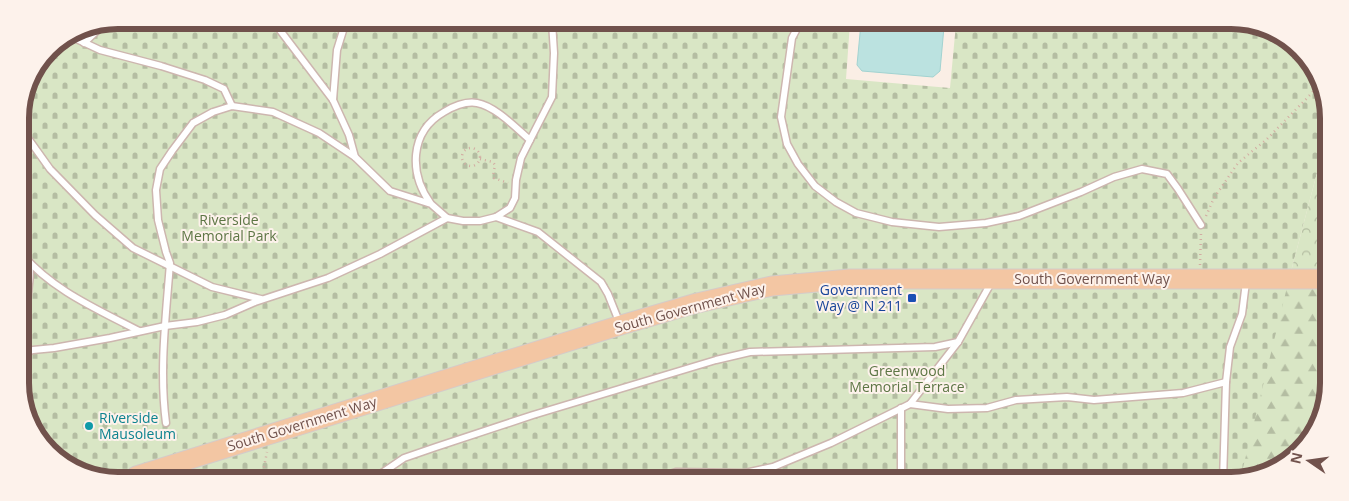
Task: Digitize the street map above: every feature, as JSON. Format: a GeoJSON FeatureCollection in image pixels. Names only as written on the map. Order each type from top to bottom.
{"type":"FeatureCollection","features":[{"type":"Feature","properties":{"kind":"main road","name":"South Government Way"},"geometry":{"type":"LineString","coordinates":[[149,472],[621,325],[693,304],[772,286],[850,279],[1320,279]]}},
{"type":"Feature","properties":{"kind":"lane"},"geometry":{"type":"LineString","coordinates":[[280,29],[333,100],[349,135],[355,158]]}},
{"type":"Feature","properties":{"kind":"lane"},"geometry":{"type":"LineString","coordinates":[[333,100],[337,50],[344,29]]}},
{"type":"Feature","properties":{"kind":"lane"},"geometry":{"type":"LineString","coordinates":[[530,140],[490,108],[477,103],[457,104],[438,115],[426,128],[418,143],[415,161],[418,178],[424,194],[447,218],[463,221],[480,221],[496,217],[510,208],[515,198],[516,180],[521,158],[552,97],[554,53],[552,29]]}},
{"type":"Feature","properties":{"kind":"lane"},"geometry":{"type":"LineString","coordinates":[[797,29],[792,38],[781,117],[786,144],[815,186],[836,202],[856,213],[892,222],[939,226],[986,222],[1018,216],[1082,192],[1114,177],[1142,169],[1167,174],[1201,226]]}},
{"type":"Feature","properties":{"kind":"lane"},"geometry":{"type":"LineString","coordinates":[[84,43],[96,32]]}},
{"type":"Feature","properties":{"kind":"lane"},"geometry":{"type":"LineString","coordinates":[[77,39],[100,50],[205,80],[224,89],[232,106]]}},
{"type":"Feature","properties":{"kind":"lane"},"geometry":{"type":"LineString","coordinates":[[166,423],[163,369],[170,263],[158,220],[156,190],[160,169],[193,123],[213,112],[232,106],[273,112],[318,133],[355,158],[390,191],[432,204]]}},
{"type":"Feature","properties":{"kind":"lane"},"geometry":{"type":"LineString","coordinates":[[29,140],[50,169],[95,215],[133,248],[212,287],[262,300]]}},
{"type":"Feature","properties":{"kind":"lane"},"geometry":{"type":"LineString","coordinates":[[496,217],[538,232],[601,282],[621,325]]}},
{"type":"Feature","properties":{"kind":"lane"},"geometry":{"type":"LineString","coordinates":[[29,351],[110,338],[165,326],[197,322],[225,315],[262,300],[328,278],[380,254],[447,218]]}},
{"type":"Feature","properties":{"kind":"lane"},"geometry":{"type":"LineString","coordinates":[[29,296],[30,264]]}},
{"type":"Feature","properties":{"kind":"lane"},"geometry":{"type":"LineString","coordinates":[[30,264],[72,296],[139,331]]}},
{"type":"Feature","properties":{"kind":"lane"},"geometry":{"type":"LineString","coordinates":[[750,472],[773,467],[831,443],[910,404],[958,342],[993,279]]}},
{"type":"Feature","properties":{"kind":"lane"},"geometry":{"type":"LineString","coordinates":[[1223,472],[1226,382],[1230,347],[1242,314],[1246,279]]}},
{"type":"Feature","properties":{"kind":"lane"},"geometry":{"type":"LineString","coordinates":[[383,472],[404,458],[436,446],[716,360],[750,352],[935,347],[958,342]]}},
{"type":"Feature","properties":{"kind":"lane"},"geometry":{"type":"LineString","coordinates":[[910,404],[948,409],[987,408],[1016,400],[1067,397],[1094,400],[1183,392],[1226,382]]}},
{"type":"Feature","properties":{"kind":"lane"},"geometry":{"type":"LineString","coordinates":[[901,408],[901,472]]}},
{"type":"Feature","properties":{"kind":"path"},"geometry":{"type":"LineString","coordinates":[[1199,279],[1201,226],[1214,198],[1238,163],[1267,139],[1315,89]]}},
{"type":"Feature","properties":{"kind":"path"},"geometry":{"type":"LineString","coordinates":[[467,148],[474,148],[479,152],[480,159],[475,166],[466,166],[461,156],[467,148]]}},
{"type":"Feature","properties":{"kind":"path"},"geometry":{"type":"LineString","coordinates":[[480,159],[493,162],[495,165],[494,178],[510,184],[515,198]]}},
{"type":"Feature","properties":{"kind":"path"},"geometry":{"type":"LineString","coordinates":[[263,472],[268,451]]}},
{"type":"Feature","properties":{"kind":"green space","name":"Riverside Memorial Park"},"geometry":{"type":"Polygon","coordinates":[[[117,29],[850,29],[846,79],[950,88],[956,29],[1249,30],[1260,33],[1281,44],[1302,63],[1317,94],[1319,106],[1320,161],[1242,472],[100,471],[78,463],[51,442],[38,423],[30,401],[30,100],[33,89],[44,68],[63,47],[100,30],[117,29]]]}},
{"type":"Feature","properties":{"kind":"green space"},"geometry":{"type":"Polygon","coordinates":[[[1320,161],[1320,272],[1289,279],[1320,161]]]}},
{"type":"Feature","properties":{"kind":"green space"},"geometry":{"type":"Polygon","coordinates":[[[1254,287],[1320,289],[1320,384],[1316,412],[1303,436],[1284,436],[1284,455],[1260,468],[1239,472],[1254,287]]]}},
{"type":"Feature","properties":{"kind":"water"},"geometry":{"type":"Polygon","coordinates":[[[860,29],[944,29],[940,71],[933,77],[862,71],[857,65],[860,29]]]}},
{"type":"Feature","properties":{"kind":"place","name":"Government Way @ N 211"},"geometry":{"type":"Point","coordinates":[912,298]}},
{"type":"Feature","properties":{"kind":"place","name":"Riverside Mausoleum"},"geometry":{"type":"Point","coordinates":[89,426]}},
{"type":"Feature","properties":{"kind":"park label","name":"Greenwood Memorial Terrace"},"geometry":{"type":"Point","coordinates":[907,380]}}]}
